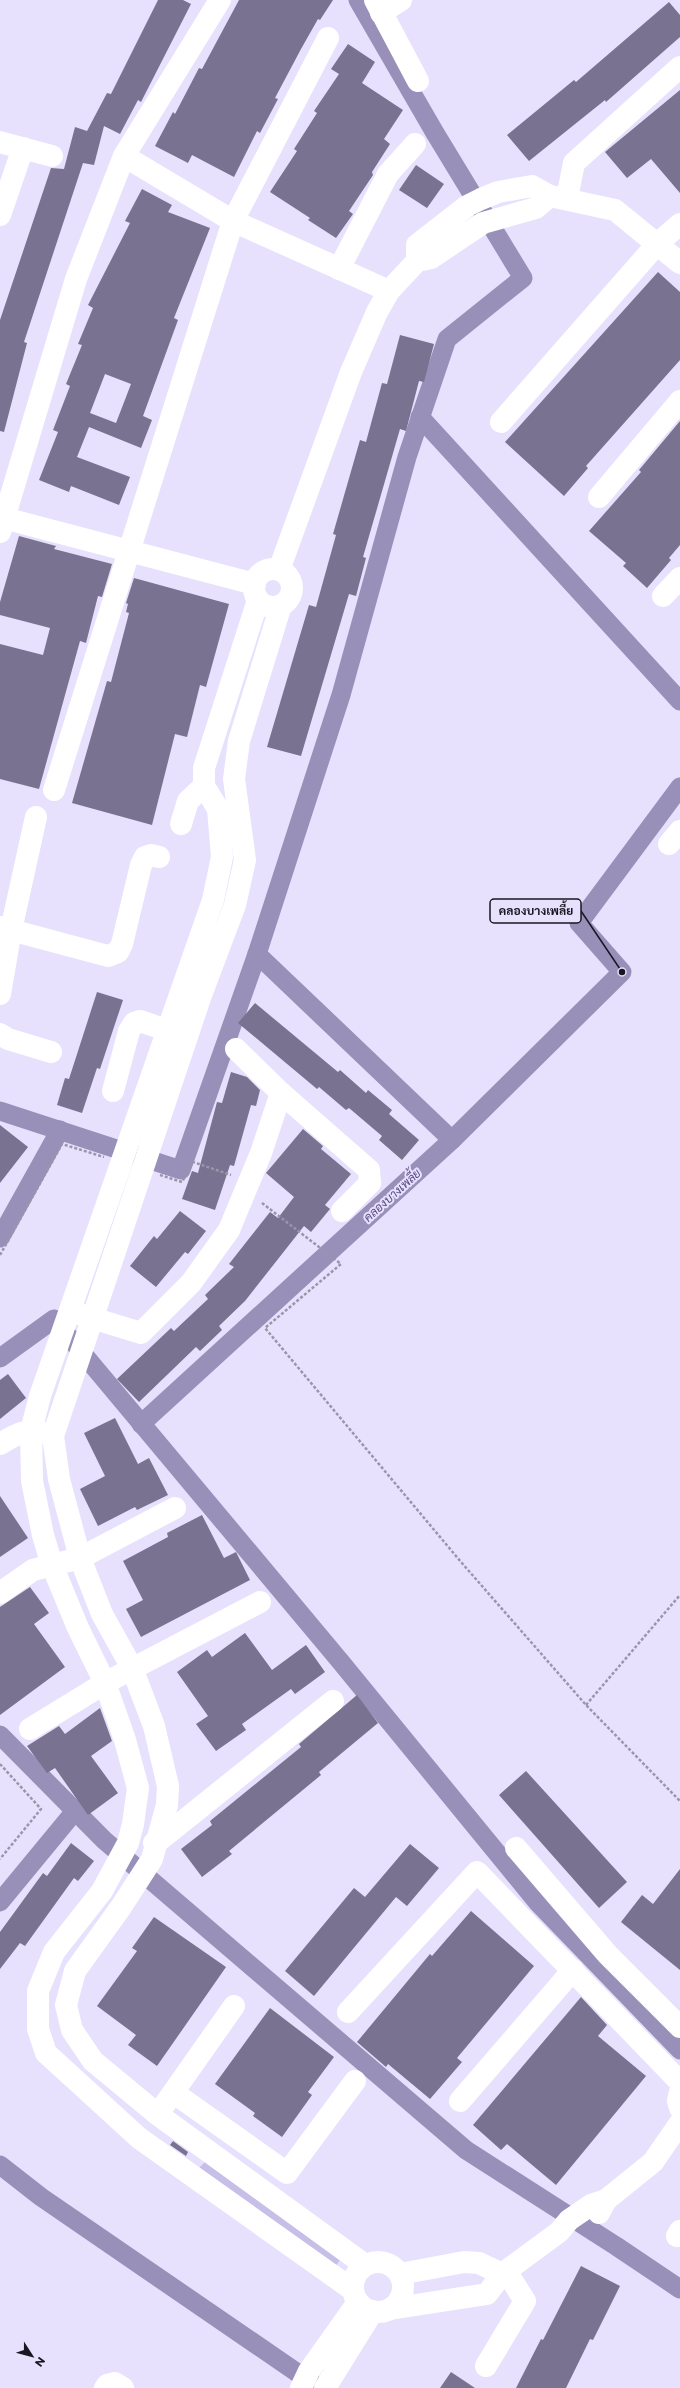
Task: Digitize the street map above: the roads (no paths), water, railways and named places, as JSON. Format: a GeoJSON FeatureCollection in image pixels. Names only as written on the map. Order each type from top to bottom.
{"type":"FeatureCollection","features":[{"type":"Feature","properties":{"kind":"street"},"geometry":{"type":"LineString","coordinates":[[220,0],[124,156],[76,279],[2,525],[129,551],[256,592],[270,607],[282,605]]}},
{"type":"Feature","properties":{"kind":"street"},"geometry":{"type":"LineString","coordinates":[[401,0],[378,6],[418,81]]}},
{"type":"Feature","properties":{"kind":"street"},"geometry":{"type":"LineString","coordinates":[[54,790],[233,221],[328,38]]}},
{"type":"Feature","properties":{"kind":"street"},"geometry":{"type":"LineString","coordinates":[[559,197],[574,163],[680,67]]}},
{"type":"Feature","properties":{"kind":"street"},"geometry":{"type":"LineString","coordinates":[[0,142],[52,156]]}},
{"type":"Feature","properties":{"kind":"street"},"geometry":{"type":"LineString","coordinates":[[339,269],[388,174],[415,144]]}},
{"type":"Feature","properties":{"kind":"street"},"geometry":{"type":"LineString","coordinates":[[0,216],[23,148]]}},
{"type":"Feature","properties":{"kind":"street"},"geometry":{"type":"LineString","coordinates":[[124,156],[233,221],[389,291]]}},
{"type":"Feature","properties":{"kind":"street"},"geometry":{"type":"LineString","coordinates":[[279,570],[351,372],[377,312],[389,291],[417,261],[418,245],[467,206],[498,192],[532,186],[559,197],[615,210],[658,243],[680,263]]}},
{"type":"Feature","properties":{"kind":"street"},"geometry":{"type":"LineString","coordinates":[[501,422],[658,243],[680,224]]}},
{"type":"Feature","properties":{"kind":"street"},"geometry":{"type":"LineString","coordinates":[[599,497],[680,402]]}},
{"type":"Feature","properties":{"kind":"street"},"geometry":{"type":"LineString","coordinates":[[177,1034],[235,905],[245,860],[234,779],[239,741],[282,605],[290,597],[292,584],[285,573],[279,570],[266,570],[256,579],[256,592],[204,768],[204,786],[218,809],[222,857],[213,900],[177,1034],[148,1121],[130,1207],[53,1436],[59,1479],[80,1558],[102,1614],[132,1668],[154,1726],[168,1786],[167,1805],[154,1851],[121,1907],[75,1971],[66,2006],[72,2030],[93,2061],[157,2114],[365,2265]]}},
{"type":"Feature","properties":{"kind":"street"},"geometry":{"type":"LineString","coordinates":[[663,596],[680,578]]}},
{"type":"Feature","properties":{"kind":"street"},"geometry":{"type":"LineString","coordinates":[[181,824],[188,801],[204,786]]}},
{"type":"Feature","properties":{"kind":"street"},"geometry":{"type":"LineString","coordinates":[[0,994],[6,929],[36,817]]}},
{"type":"Feature","properties":{"kind":"street"},"geometry":{"type":"LineString","coordinates":[[6,929],[108,956],[118,952],[122,944],[141,865],[145,857],[151,855],[159,857]]}},
{"type":"Feature","properties":{"kind":"street"},"geometry":{"type":"LineString","coordinates":[[114,1091],[129,1031],[134,1023],[140,1021],[177,1034]]}},
{"type":"Feature","properties":{"kind":"street"},"geometry":{"type":"LineString","coordinates":[[0,1034],[8,1040],[51,1052]]}},
{"type":"Feature","properties":{"kind":"street"},"geometry":{"type":"LineString","coordinates":[[236,1049],[281,1093],[369,1170],[370,1183],[342,1212]]}},
{"type":"Feature","properties":{"kind":"street"},"geometry":{"type":"LineString","coordinates":[[68,1317],[90,1325],[141,1333],[191,1283],[228,1230],[261,1154],[281,1093]]}},
{"type":"Feature","properties":{"kind":"street"},"geometry":{"type":"LineString","coordinates":[[148,1121],[108,1202],[46,1380],[31,1431],[32,1481],[52,1565],[78,1628],[105,1683],[125,1740],[138,1788],[133,1824],[128,1843],[102,1891],[54,1952],[38,1991],[38,2029],[46,2053],[139,2138],[368,2303],[397,2304],[403,2289],[400,2274],[395,2268],[381,2261],[365,2265],[354,2277],[368,2303]]}},
{"type":"Feature","properties":{"kind":"street"},"geometry":{"type":"LineString","coordinates":[[0,1444],[18,1434],[31,1431],[53,1436]]}},
{"type":"Feature","properties":{"kind":"street"},"geometry":{"type":"LineString","coordinates":[[0,1593],[33,1570],[80,1558],[175,1508]]}},
{"type":"Feature","properties":{"kind":"street"},"geometry":{"type":"LineString","coordinates":[[30,1729],[132,1668],[260,1602]]}},
{"type":"Feature","properties":{"kind":"street"},"geometry":{"type":"LineString","coordinates":[[154,1851],[333,1701]]}},
{"type":"Feature","properties":{"kind":"street"},"geometry":{"type":"LineString","coordinates":[[128,1843],[154,1851]]}},
{"type":"Feature","properties":{"kind":"street"},"geometry":{"type":"LineString","coordinates":[[516,1848],[608,1955],[680,2027]]}},
{"type":"Feature","properties":{"kind":"street"},"geometry":{"type":"LineString","coordinates":[[348,2012],[477,1872],[680,2082]]}},
{"type":"Feature","properties":{"kind":"street"},"geometry":{"type":"LineString","coordinates":[[460,2101],[573,1970]]}},
{"type":"Feature","properties":{"kind":"street"},"geometry":{"type":"LineString","coordinates":[[139,2138],[174,2093],[234,2006]]}},
{"type":"Feature","properties":{"kind":"street"},"geometry":{"type":"LineString","coordinates":[[174,2093],[287,2173],[355,2081]]}},
{"type":"Feature","properties":{"kind":"street"},"geometry":{"type":"LineString","coordinates":[[680,2092],[678,2101],[680,2108]]}},
{"type":"Feature","properties":{"kind":"street"},"geometry":{"type":"LineString","coordinates":[[305,2379],[368,2303],[487,2294],[504,2273],[559,2232],[569,2220],[591,2205],[606,2200],[653,2162],[680,2123]]}},
{"type":"Feature","properties":{"kind":"street"},"geometry":{"type":"LineString","coordinates":[[400,2274],[464,2262],[478,2263],[504,2273],[525,2301],[486,2366]]}},
{"type":"Feature","properties":{"kind":"street"},"geometry":{"type":"LineString","coordinates":[[326,2385],[368,2303]]}},
{"type":"Feature","properties":{"kind":"street"},"geometry":{"type":"LineString","coordinates":[[104,2388],[115,2383],[123,2388]]}},
{"type":"Feature","properties":{"kind":"waterway"},"geometry":{"type":"LineString","coordinates":[[0,1111],[181,1170],[257,954],[341,695],[407,457],[447,339],[523,278],[435,133],[358,0]]}},
{"type":"Feature","properties":{"kind":"waterway"},"geometry":{"type":"LineString","coordinates":[[420,417],[680,701]]}},
{"type":"Feature","properties":{"kind":"waterway","name":"คลองบางเพลี้ย"},"geometry":{"type":"LineString","coordinates":[[141,1424],[452,1140],[622,972],[579,923],[680,787]]}},
{"type":"Feature","properties":{"kind":"waterway"},"geometry":{"type":"LineString","coordinates":[[257,954],[452,1140]]}},
{"type":"Feature","properties":{"kind":"waterway"},"geometry":{"type":"LineString","coordinates":[[0,1238],[60,1130]]}},
{"type":"Feature","properties":{"kind":"waterway"},"geometry":{"type":"LineString","coordinates":[[0,1358],[54,1319],[340,1661],[538,1903],[680,2050]]}},
{"type":"Feature","properties":{"kind":"waterway"},"geometry":{"type":"LineString","coordinates":[[0,1735],[104,1840],[466,2150],[680,2289]]}},
{"type":"Feature","properties":{"kind":"waterway"},"geometry":{"type":"LineString","coordinates":[[0,1902],[75,1811]]}},
{"type":"Feature","properties":{"kind":"waterway"},"geometry":{"type":"LineString","coordinates":[[0,2165],[41,2197],[318,2387]]}},
{"type":"Feature","properties":{"kind":"place","name":"คลองบางเพลี้ย"},"geometry":{"type":"Point","coordinates":[622,972]}}]}
